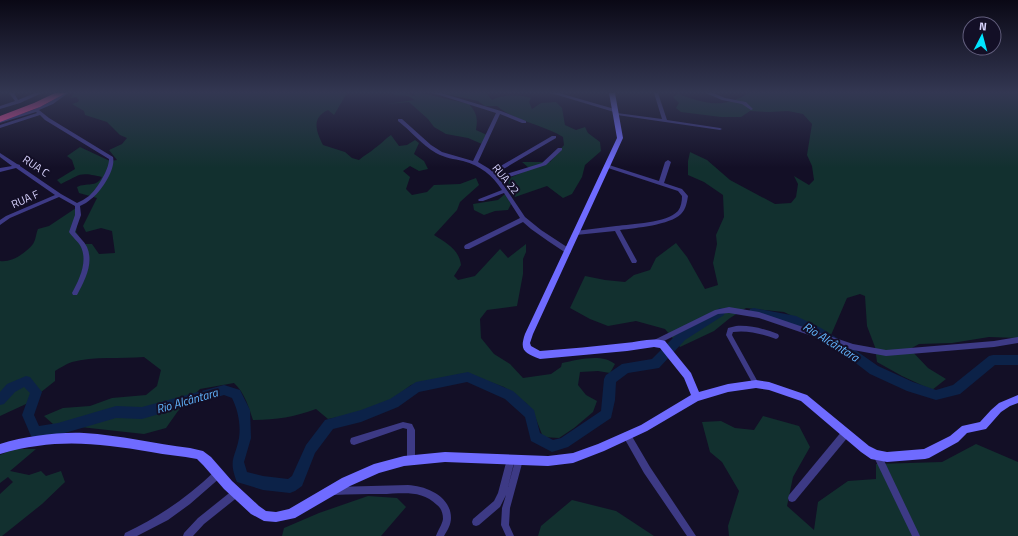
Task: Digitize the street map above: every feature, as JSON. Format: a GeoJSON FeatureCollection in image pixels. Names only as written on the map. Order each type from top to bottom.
{"type":"FeatureCollection","features":[{"type":"Feature","properties":{"kind":"street"},"geometry":{"type":"LineString","coordinates":[[0,122],[13,118]]}},
{"type":"Feature","properties":{"kind":"street"},"geometry":{"type":"LineString","coordinates":[[0,127],[23,118]]}},
{"type":"Feature","properties":{"kind":"street"},"geometry":{"type":"LineString","coordinates":[[47,118],[90,146],[107,155],[112,162],[97,190],[89,199],[78,205],[78,216],[72,232],[82,244],[86,254],[85,271],[75,293]]}},
{"type":"Feature","properties":{"kind":"street"},"geometry":{"type":"LineString","coordinates":[[475,163],[496,118]]}},
{"type":"Feature","properties":{"kind":"street"},"geometry":{"type":"LineString","coordinates":[[514,118],[524,122]]}},
{"type":"Feature","properties":{"kind":"street"},"geometry":{"type":"LineString","coordinates":[[617,118],[620,138],[529,334],[526,348],[532,352],[540,355],[627,347],[663,348],[717,312],[729,310],[759,315],[854,346],[886,353],[994,344],[1018,340]]}},
{"type":"Feature","properties":{"kind":"street"},"geometry":{"type":"LineString","coordinates":[[651,118],[720,129]]}},
{"type":"Feature","properties":{"kind":"street","name":"RUA 22"},"geometry":{"type":"LineString","coordinates":[[400,120],[412,128],[434,149],[441,153],[475,163],[491,174],[524,219],[568,251]]}},
{"type":"Feature","properties":{"kind":"street"},"geometry":{"type":"LineString","coordinates":[[491,174],[554,137]]}},
{"type":"Feature","properties":{"kind":"street"},"geometry":{"type":"LineString","coordinates":[[496,180],[544,164],[560,149]]}},
{"type":"Feature","properties":{"kind":"street","name":"RUA C"},"geometry":{"type":"LineString","coordinates":[[0,155],[59,195],[78,205]]}},
{"type":"Feature","properties":{"kind":"street"},"geometry":{"type":"LineString","coordinates":[[661,184],[668,162]]}},
{"type":"Feature","properties":{"kind":"street"},"geometry":{"type":"LineString","coordinates":[[0,170],[18,166]]}},
{"type":"Feature","properties":{"kind":"street"},"geometry":{"type":"LineString","coordinates":[[576,233],[663,221],[679,213],[685,202],[684,193],[672,187],[607,166]]}},
{"type":"Feature","properties":{"kind":"street"},"geometry":{"type":"LineString","coordinates":[[481,200],[504,191]]}},
{"type":"Feature","properties":{"kind":"street","name":"RUA F"},"geometry":{"type":"LineString","coordinates":[[0,224],[8,217],[59,195]]}},
{"type":"Feature","properties":{"kind":"street"},"geometry":{"type":"LineString","coordinates":[[467,247],[524,219]]}},
{"type":"Feature","properties":{"kind":"street"},"geometry":{"type":"LineString","coordinates":[[616,228],[634,261]]}},
{"type":"Feature","properties":{"kind":"street"},"geometry":{"type":"LineString","coordinates":[[756,384],[731,339],[729,332],[730,330],[734,329],[751,329],[776,336]]}},
{"type":"Feature","properties":{"kind":"street"},"geometry":{"type":"LineString","coordinates":[[663,348],[688,376],[696,397]]}},
{"type":"Feature","properties":{"kind":"street"},"geometry":{"type":"LineString","coordinates":[[0,450],[14,445],[52,439],[84,438],[194,454],[207,461],[218,474],[255,510],[264,516],[276,517],[291,514],[346,482],[378,468],[410,460],[445,458],[548,461],[573,458],[600,448],[644,428],[696,397],[728,388],[756,384],[769,386],[804,398],[865,450],[887,457],[925,454],[940,447],[965,429],[983,426],[1000,407],[1018,399]]}},
{"type":"Feature","properties":{"kind":"street"},"geometry":{"type":"LineString","coordinates":[[354,441],[403,425],[409,426],[411,430],[410,460]]}},
{"type":"Feature","properties":{"kind":"street"},"geometry":{"type":"LineString","coordinates":[[792,498],[845,434]]}},
{"type":"Feature","properties":{"kind":"street"},"geometry":{"type":"LineString","coordinates":[[627,436],[647,470],[692,536]]}},
{"type":"Feature","properties":{"kind":"street"},"geometry":{"type":"LineString","coordinates":[[877,455],[916,536]]}},
{"type":"Feature","properties":{"kind":"street"},"geometry":{"type":"LineString","coordinates":[[476,522],[497,504],[515,460]]}},
{"type":"Feature","properties":{"kind":"street"},"geometry":{"type":"LineString","coordinates":[[510,536],[505,526],[506,508],[515,460]]}},
{"type":"Feature","properties":{"kind":"street"},"geometry":{"type":"LineString","coordinates":[[128,536],[158,522],[178,508],[218,474]]}},
{"type":"Feature","properties":{"kind":"street"},"geometry":{"type":"LineString","coordinates":[[332,491],[411,489],[435,496],[444,506],[447,514],[446,523],[440,536]]}},
{"type":"Feature","properties":{"kind":"street"},"geometry":{"type":"LineString","coordinates":[[187,536],[201,521],[236,492]]}},
{"type":"Feature","properties":{"kind":"green space"},"geometry":{"type":"Polygon","coordinates":[[[94,118],[318,118],[316,125],[318,135],[323,145],[345,152],[352,158],[359,160],[391,135],[399,146],[407,145],[415,140],[419,143],[414,154],[424,161],[428,169],[419,171],[410,166],[403,171],[410,177],[406,189],[412,195],[427,192],[434,185],[460,184],[476,178],[479,185],[460,202],[457,210],[434,235],[451,247],[458,255],[461,265],[454,276],[458,280],[475,276],[500,249],[508,258],[526,244],[526,252],[523,259],[523,274],[517,306],[487,310],[480,319],[481,338],[494,354],[510,364],[523,378],[551,374],[561,367],[562,363],[582,359],[603,359],[615,364],[610,373],[598,371],[580,372],[578,385],[586,395],[597,401],[593,412],[559,438],[543,437],[534,414],[526,403],[504,387],[465,373],[411,385],[387,403],[363,412],[328,419],[316,409],[285,418],[253,420],[244,396],[234,383],[200,389],[178,411],[166,428],[144,434],[53,424],[44,416],[63,408],[90,406],[112,398],[146,395],[157,386],[161,370],[144,357],[98,358],[70,363],[55,371],[55,381],[26,404],[0,416],[0,261],[13,259],[22,254],[35,241],[38,229],[49,226],[76,208],[78,219],[76,232],[84,244],[92,244],[99,254],[115,253],[112,231],[101,228],[86,232],[83,226],[97,198],[79,193],[77,187],[94,184],[102,177],[84,174],[61,184],[57,180],[75,169],[72,160],[67,156],[80,147],[110,161],[117,160],[109,150],[122,144],[127,138],[120,135],[107,122],[94,118]]]}},
{"type":"Feature","properties":{"kind":"green space"},"geometry":{"type":"Polygon","coordinates":[[[427,118],[476,118],[476,130],[487,135],[482,144],[468,138],[446,134],[434,127],[427,118]]]}},
{"type":"Feature","properties":{"kind":"green space"},"geometry":{"type":"Polygon","coordinates":[[[518,118],[564,118],[565,125],[576,130],[585,127],[588,133],[600,142],[601,151],[585,165],[582,177],[572,194],[563,198],[547,186],[515,197],[508,187],[509,178],[526,171],[529,168],[522,162],[550,162],[564,145],[563,137],[518,118]]]}},
{"type":"Feature","properties":{"kind":"green space"},"geometry":{"type":"Polygon","coordinates":[[[807,118],[1018,118],[1018,338],[989,337],[952,343],[919,344],[910,349],[928,368],[946,379],[932,390],[877,362],[875,347],[867,326],[865,296],[860,294],[847,298],[831,335],[784,312],[746,308],[730,318],[714,331],[680,347],[665,329],[636,321],[608,326],[590,319],[570,308],[585,276],[625,282],[634,275],[650,270],[656,258],[676,243],[687,257],[705,289],[718,285],[713,263],[717,244],[716,235],[724,217],[723,195],[704,182],[688,175],[688,161],[690,152],[707,160],[730,180],[775,204],[791,203],[796,197],[798,184],[794,176],[809,185],[814,180],[812,166],[807,155],[812,124],[807,118]]]}},
{"type":"Feature","properties":{"kind":"green space"},"geometry":{"type":"Polygon","coordinates":[[[505,194],[511,204],[508,210],[495,211],[484,215],[474,210],[473,204],[498,200],[505,194]]]}},
{"type":"Feature","properties":{"kind":"green space"},"geometry":{"type":"Polygon","coordinates":[[[763,416],[799,426],[810,447],[793,477],[787,506],[814,530],[818,502],[848,481],[876,479],[876,464],[942,462],[976,444],[1018,462],[1018,536],[729,536],[728,526],[739,491],[722,462],[710,452],[702,422],[721,421],[735,428],[754,430],[763,416]]]}},
{"type":"Feature","properties":{"kind":"green space"},"geometry":{"type":"Polygon","coordinates":[[[14,449],[36,449],[10,471],[29,475],[41,471],[46,476],[61,471],[65,482],[42,504],[2,536],[0,536],[0,494],[13,482],[8,477],[0,483],[0,455],[14,449]]]}},
{"type":"Feature","properties":{"kind":"green space"},"geometry":{"type":"Polygon","coordinates":[[[368,496],[397,498],[406,507],[381,536],[282,536],[284,528],[319,513],[368,496]]]}},
{"type":"Feature","properties":{"kind":"green space"},"geometry":{"type":"Polygon","coordinates":[[[572,500],[616,511],[654,536],[538,536],[541,526],[572,500]]]}},
{"type":"Feature","properties":{"kind":"waterway","name":"Rio Alcântara"},"geometry":{"type":"LineString","coordinates":[[0,400],[11,388],[26,381],[36,392],[28,415],[35,432],[58,429],[116,412],[142,413],[224,390],[236,394],[244,410],[245,438],[238,462],[242,477],[263,483],[290,486],[297,481],[310,449],[329,424],[361,416],[394,403],[416,387],[468,377],[490,388],[509,395],[530,414],[535,437],[552,446],[564,443],[607,414],[610,379],[626,368],[655,364],[681,337],[720,312]]}},
{"type":"Feature","properties":{"kind":"waterway","name":"Rio Alcântara"},"geometry":{"type":"LineString","coordinates":[[754,312],[792,319],[817,331],[844,348],[874,370],[911,387],[936,395],[956,390],[993,360],[1018,360]]}}]}
